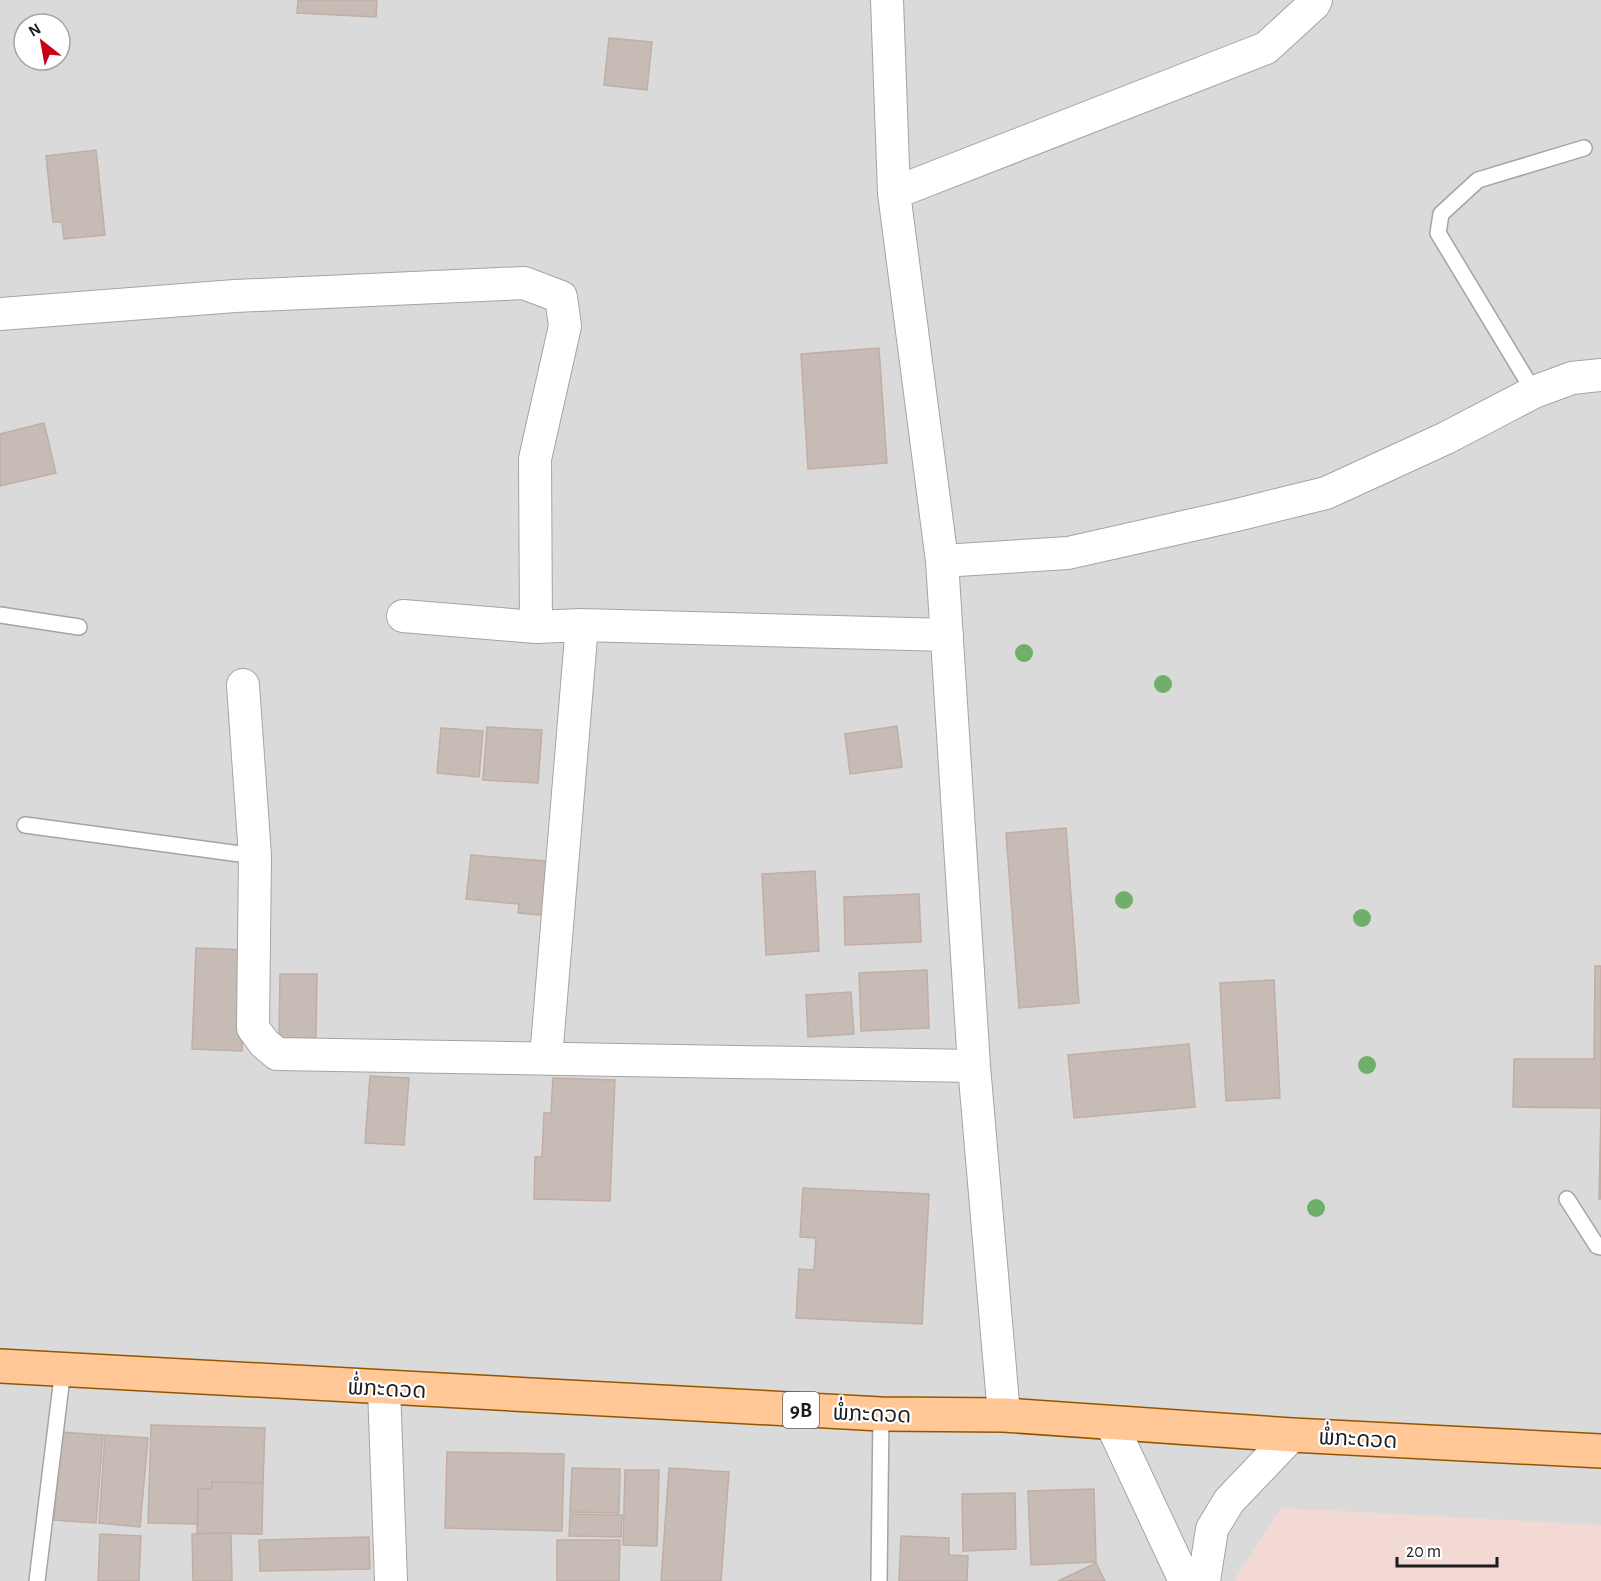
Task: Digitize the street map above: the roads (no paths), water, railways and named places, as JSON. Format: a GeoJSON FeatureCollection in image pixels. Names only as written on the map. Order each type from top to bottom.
{"type":"FeatureCollection","features":[{"type":"Feature","properties":{"kind":"main road","name":"ພໍ່ກະດວດ"},"geometry":{"type":"LineString","coordinates":[[0,1366],[881,1414],[1004,1415],[1292,1435],[1601,1451]]}},
{"type":"Feature","properties":{"kind":"street"},"geometry":{"type":"LineString","coordinates":[[887,0],[894,193],[942,561],[974,1066],[1004,1415]]}},
{"type":"Feature","properties":{"kind":"street"},"geometry":{"type":"LineString","coordinates":[[894,193],[1266,48],[1316,0]]}},
{"type":"Feature","properties":{"kind":"street"},"geometry":{"type":"LineString","coordinates":[[0,314],[235,296],[524,283],[561,297],[565,326],[535,459],[536,627]]}},
{"type":"Feature","properties":{"kind":"street"},"geometry":{"type":"LineString","coordinates":[[942,561],[1068,553],[1326,493],[1446,438],[1534,393],[1572,378],[1601,375]]}},
{"type":"Feature","properties":{"kind":"street"},"geometry":{"type":"LineString","coordinates":[[403,616],[536,627],[582,626],[947,635]]}},
{"type":"Feature","properties":{"kind":"street"},"geometry":{"type":"LineString","coordinates":[[546,1058],[582,626]]}},
{"type":"Feature","properties":{"kind":"street"},"geometry":{"type":"LineString","coordinates":[[243,685],[255,856],[253,1028],[264,1043],[277,1054],[974,1066]]}},
{"type":"Feature","properties":{"kind":"street"},"geometry":{"type":"LineString","coordinates":[[384,1388],[391,1581]]}},
{"type":"Feature","properties":{"kind":"street"},"geometry":{"type":"LineString","coordinates":[[1111,1423],[1185,1581]]}},
{"type":"Feature","properties":{"kind":"street"},"geometry":{"type":"LineString","coordinates":[[1204,1581],[1212,1529],[1229,1501],[1292,1435]]}},
{"type":"Feature","properties":{"kind":"lane"},"geometry":{"type":"LineString","coordinates":[[1534,393],[1438,233],[1441,214],[1478,180],[1584,148]]}},
{"type":"Feature","properties":{"kind":"lane"},"geometry":{"type":"LineString","coordinates":[[0,615],[79,627]]}},
{"type":"Feature","properties":{"kind":"lane"},"geometry":{"type":"LineString","coordinates":[[25,825],[255,856]]}},
{"type":"Feature","properties":{"kind":"lane"},"geometry":{"type":"LineString","coordinates":[[1567,1199],[1596,1246],[1601,1247]]}},
{"type":"Feature","properties":{"kind":"lane"},"geometry":{"type":"LineString","coordinates":[[37,1581],[63,1370]]}},
{"type":"Feature","properties":{"kind":"lane"},"geometry":{"type":"LineString","coordinates":[[879,1581],[881,1414]]}}]}
